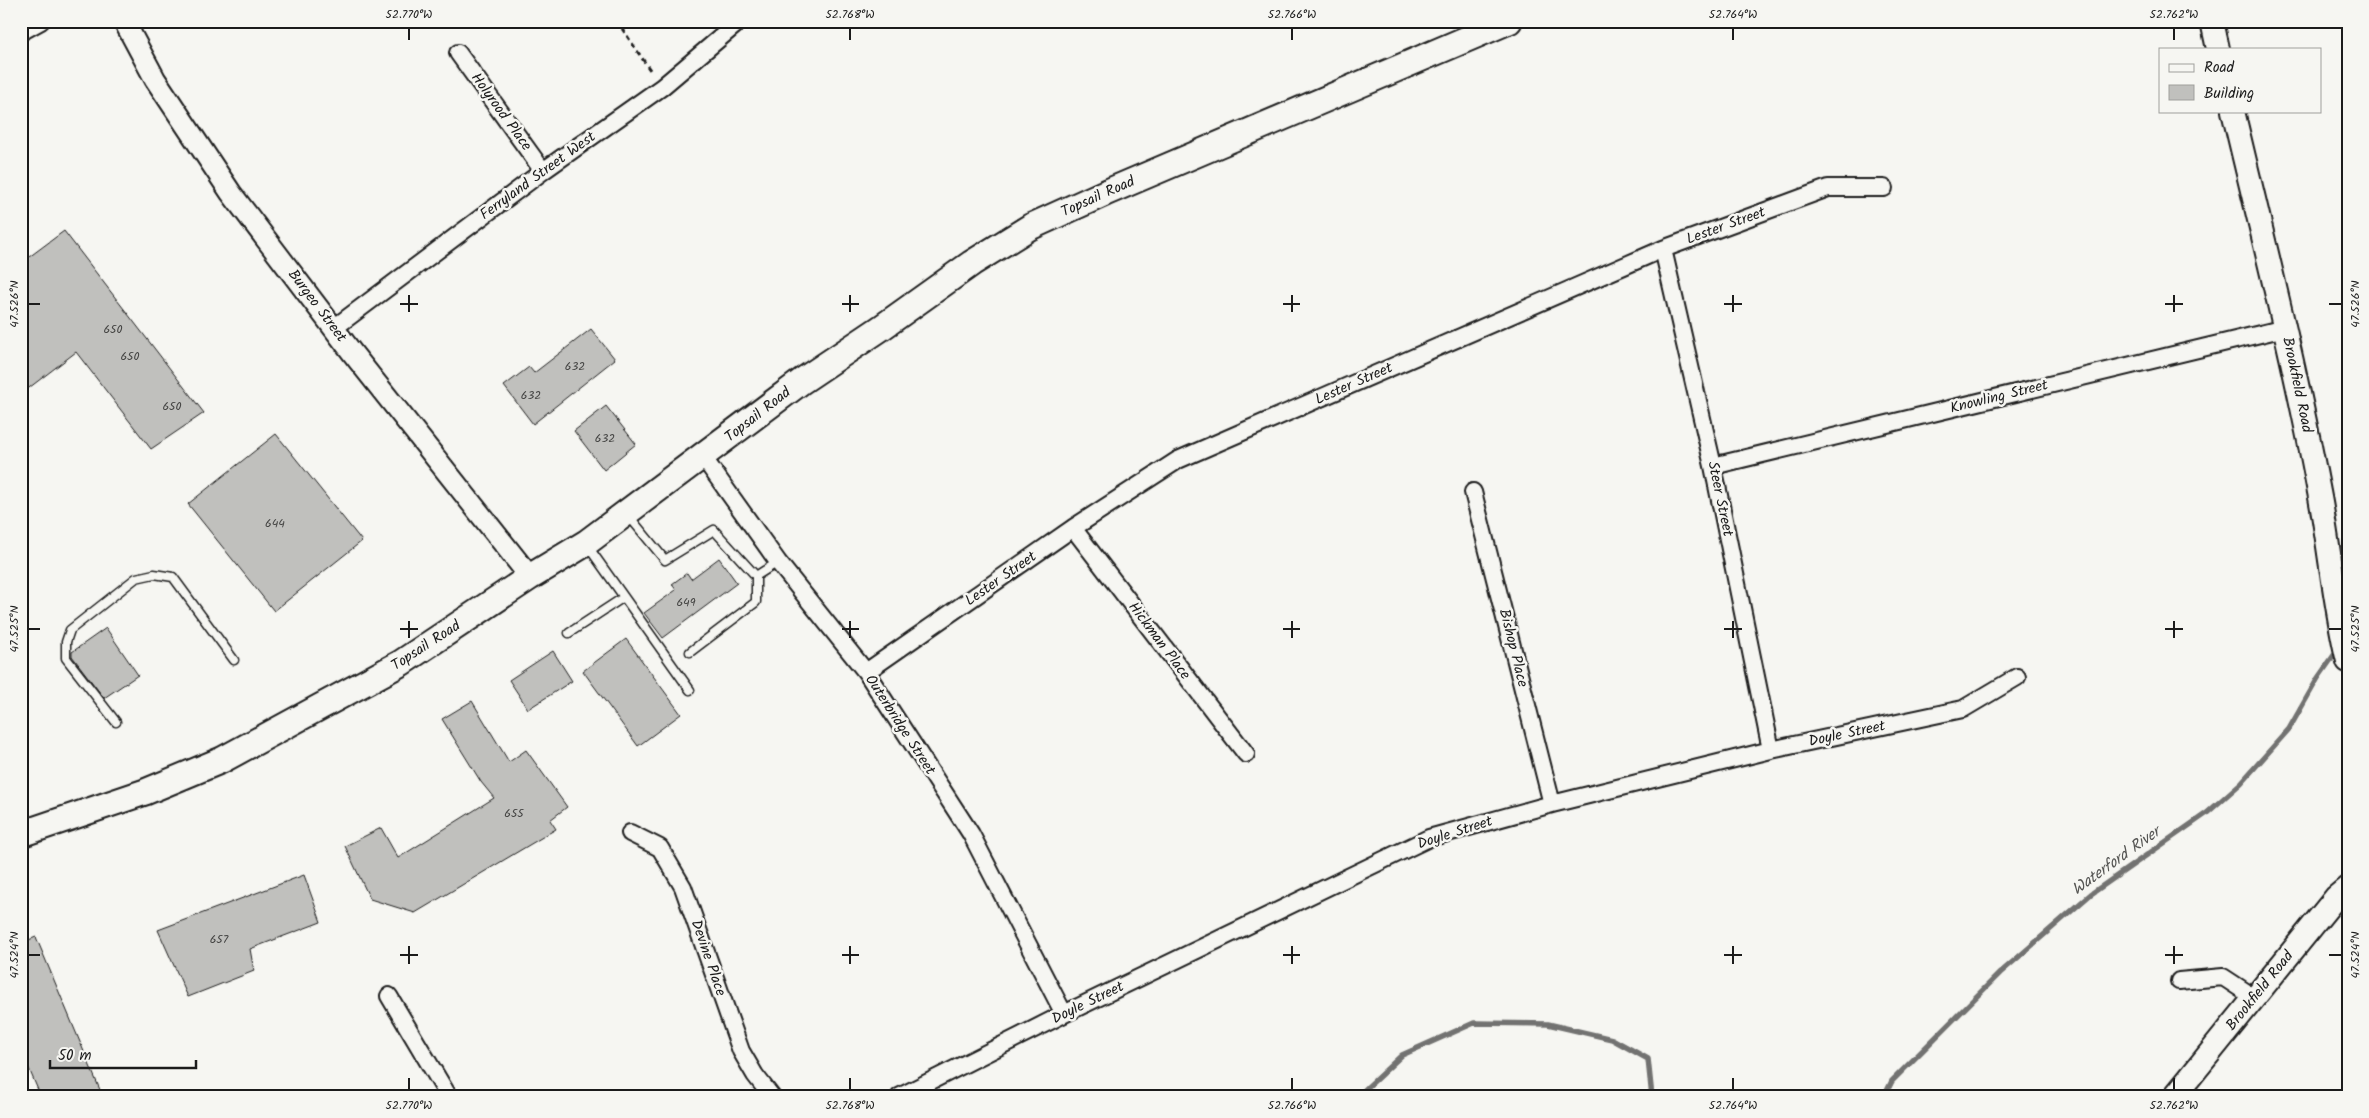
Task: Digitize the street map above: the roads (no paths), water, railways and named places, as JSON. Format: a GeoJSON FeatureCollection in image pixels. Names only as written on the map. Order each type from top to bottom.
{"type":"FeatureCollection","features":[{"type":"Feature","properties":{"kind":"main road","name":"Topsail Road"},"geometry":{"type":"LineString","coordinates":[[21,834],[144,792],[222,760],[401,663],[530,577],[586,543],[802,381],[881,328],[972,263],[1030,228],[1105,193],[1510,21]]}},
{"type":"Feature","properties":{"kind":"main road"},"geometry":{"type":"LineString","coordinates":[[2212,21],[2218,48]]}},
{"type":"Feature","properties":{"kind":"main road","name":"Brookfield Road"},"geometry":{"type":"LineString","coordinates":[[2233,112],[2285,328],[2319,494],[2336,612],[2348,660]]}},
{"type":"Feature","properties":{"kind":"main road","name":"Brookfield Road"},"geometry":{"type":"LineString","coordinates":[[2174,1097],[2345,890],[2348,877]]}},
{"type":"Feature","properties":{"kind":"street"},"geometry":{"type":"LineString","coordinates":[[21,32],[42,21]]}},
{"type":"Feature","properties":{"kind":"street","name":"Burgeo Street"},"geometry":{"type":"LineString","coordinates":[[124,21],[155,79],[231,193],[354,356],[530,577]]}},
{"type":"Feature","properties":{"kind":"street","name":"Ferryland Street West"},"geometry":{"type":"LineString","coordinates":[[334,328],[543,171],[662,87],[740,21]]}},
{"type":"Feature","properties":{"kind":"street","name":"Holyrood Place"},"geometry":{"type":"LineString","coordinates":[[458,52],[543,171]]}},
{"type":"Feature","properties":{"kind":"street","name":"Lester Street"},"geometry":{"type":"LineString","coordinates":[[866,672],[1073,528],[1178,460],[1664,249],[1828,188],[1884,188]]}},
{"type":"Feature","properties":{"kind":"street","name":"Steer Street"},"geometry":{"type":"LineString","coordinates":[[1664,249],[1713,466],[1771,750]]}},
{"type":"Feature","properties":{"kind":"street","name":"Knowling Street"},"geometry":{"type":"LineString","coordinates":[[1713,466],[2285,328]]}},
{"type":"Feature","properties":{"kind":"street","name":"Outerbridge Street"},"geometry":{"type":"LineString","coordinates":[[703,457],[778,562],[866,672],[970,834],[1064,1014]]}},
{"type":"Feature","properties":{"kind":"street","name":"Bishop Place"},"geometry":{"type":"LineString","coordinates":[[1473,492],[1552,804]]}},
{"type":"Feature","properties":{"kind":"street","name":"Hickman Place"},"geometry":{"type":"LineString","coordinates":[[1073,528],[1246,754]]}},
{"type":"Feature","properties":{"kind":"street","name":"Doyle Street"},"geometry":{"type":"LineString","coordinates":[[898,1097],[1064,1014],[1429,838],[1552,804],[1771,750],[1963,709],[2017,677]]}},
{"type":"Feature","properties":{"kind":"street","name":"Devine Place"},"geometry":{"type":"LineString","coordinates":[[630,833],[660,848],[684,887],[742,1051],[754,1075],[772,1097]]}},
{"type":"Feature","properties":{"kind":"street"},"geometry":{"type":"LineString","coordinates":[[2179,981],[2222,977],[2255,998]]}},
{"type":"Feature","properties":{"kind":"street"},"geometry":{"type":"LineString","coordinates":[[389,996],[449,1097]]}},
{"type":"Feature","properties":{"kind":"lane"},"geometry":{"type":"LineString","coordinates":[[627,513],[665,560],[714,530],[756,576],[756,602],[690,652]]}},
{"type":"Feature","properties":{"kind":"lane"},"geometry":{"type":"LineString","coordinates":[[586,543],[690,690]]}},
{"type":"Feature","properties":{"kind":"lane"},"geometry":{"type":"LineString","coordinates":[[756,576],[778,562]]}},
{"type":"Feature","properties":{"kind":"lane"},"geometry":{"type":"LineString","coordinates":[[116,722],[66,658],[66,642],[70,630],[136,578],[154,574],[173,577],[234,660]]}},
{"type":"Feature","properties":{"kind":"lane"},"geometry":{"type":"LineString","coordinates":[[568,633],[624,597]]}},
{"type":"Feature","properties":{"kind":"waterway","name":"Waterford River"},"geometry":{"type":"LineString","coordinates":[[1884,1097],[1892,1081],[2000,973],[2091,894],[2207,813],[2241,783],[2289,729],[2318,678],[2339,648]]}},
{"type":"Feature","properties":{"kind":"waterway","name":"Waterford River"},"geometry":{"type":"LineString","coordinates":[[1357,1097],[1402,1055],[1474,1023],[1548,1024],[1612,1039],[1648,1059],[1652,1097]]}}]}
